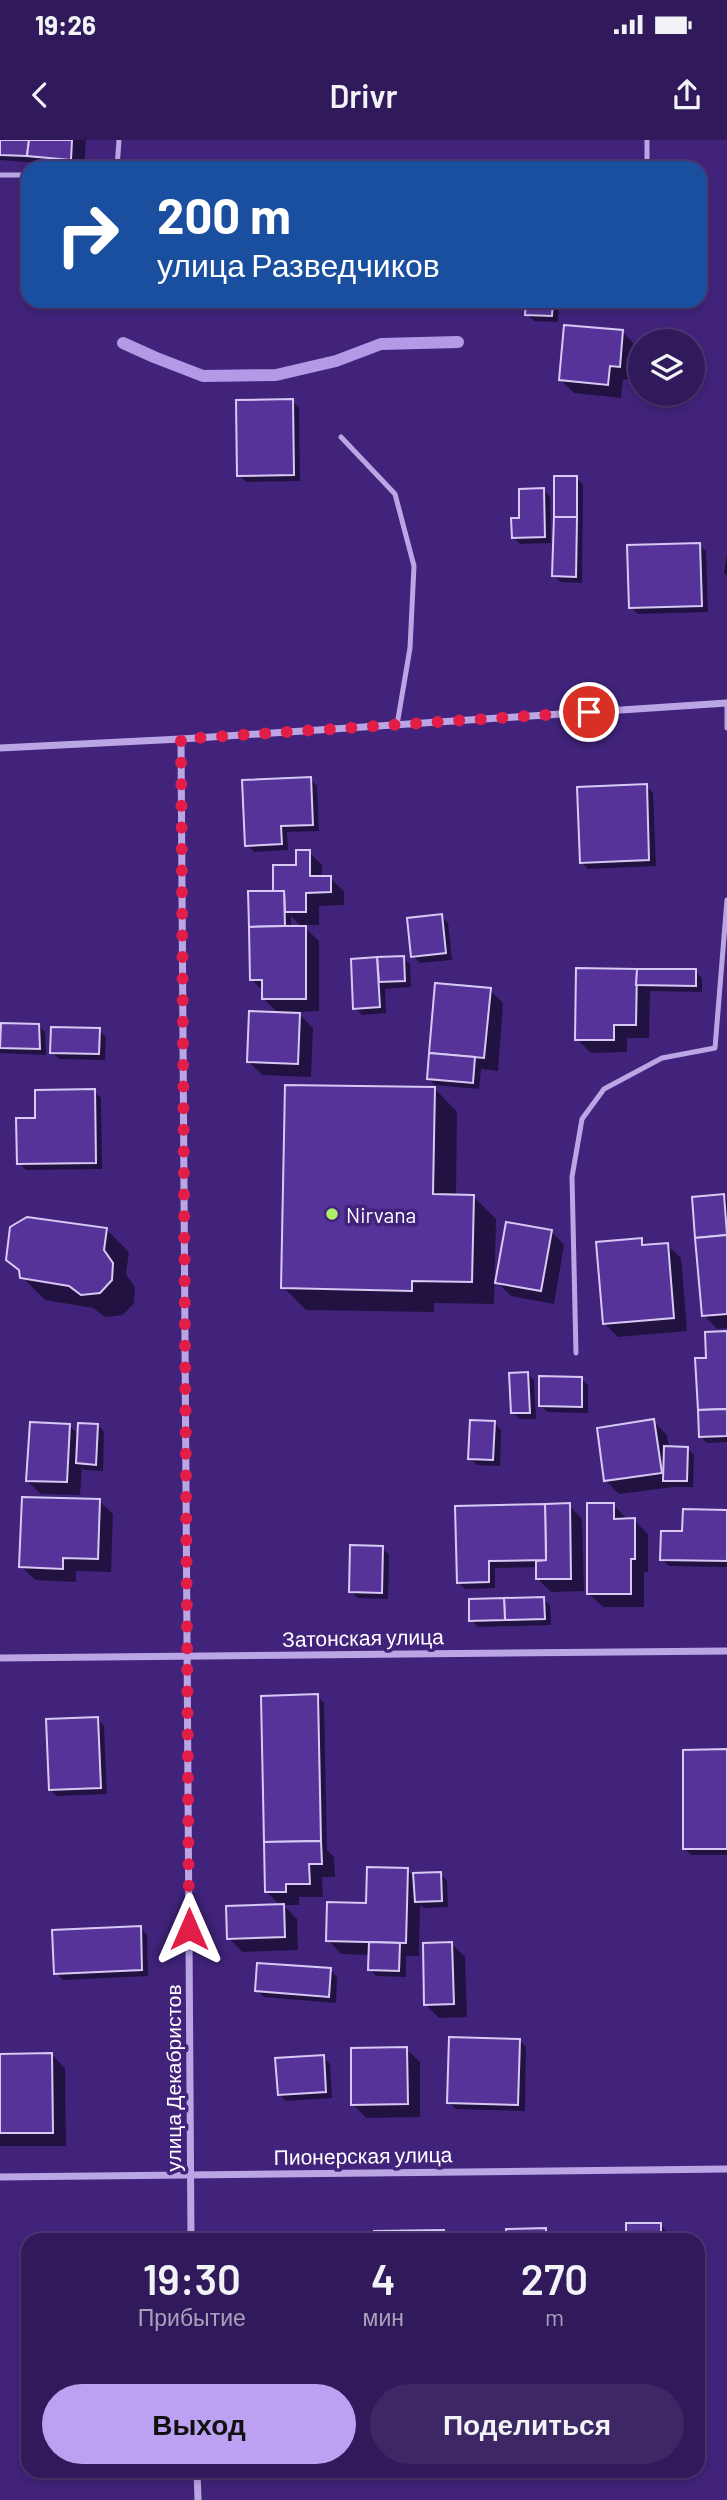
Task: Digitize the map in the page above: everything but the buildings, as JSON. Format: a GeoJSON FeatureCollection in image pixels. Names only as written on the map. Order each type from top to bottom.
{"type":"FeatureCollection","features":[{"type":"Feature","properties":{"kind":"street"},"geometry":{"type":"LineString","coordinates":[[0,748],[181,739],[727,703]]}},
{"type":"Feature","properties":{"kind":"street","name":"улица Декабристов"},"geometry":{"type":"LineString","coordinates":[[181,739],[191,2233]]}},
{"type":"Feature","properties":{"kind":"street","name":"Затонская улица"},"geometry":{"type":"LineString","coordinates":[[0,1658],[727,1651]]}},
{"type":"Feature","properties":{"kind":"street","name":"Пионерская улица"},"geometry":{"type":"LineString","coordinates":[[0,2177],[727,2169]]}},
{"type":"Feature","properties":{"kind":"street"},"geometry":{"type":"LineString","coordinates":[[197,2478],[198,2500]]}},
{"type":"Feature","properties":{"kind":"lane"},"geometry":{"type":"LineString","coordinates":[[118,161],[119,140]]}},
{"type":"Feature","properties":{"kind":"lane"},"geometry":{"type":"LineString","coordinates":[[646,161],[647,140]]}},
{"type":"Feature","properties":{"kind":"lane"},"geometry":{"type":"LineString","coordinates":[[0,175],[21,175]]}},
{"type":"Feature","properties":{"kind":"lane"},"geometry":{"type":"LineString","coordinates":[[341,437],[395,494],[414,566],[410,648],[397,725]]}},
{"type":"Feature","properties":{"kind":"lane"},"geometry":{"type":"LineString","coordinates":[[727,703],[727,729]]}},
{"type":"Feature","properties":{"kind":"lane"},"geometry":{"type":"LineString","coordinates":[[576,1353],[572,1177],[582,1119],[604,1089],[662,1058],[715,1048],[727,900]]}},
{"type":"Feature","properties":{"kind":"waterway"},"geometry":{"type":"LineString","coordinates":[[123,343],[203,376],[276,375],[336,361],[381,344],[458,342]]}},
{"type":"Feature","properties":{"kind":"place","name":"Nirvana"},"geometry":{"type":"Point","coordinates":[332,1214]}},
{"type":"Feature","properties":{"kind":"route"},"geometry":{"type":"LineString","coordinates":[[189,1929],[181,739],[589,712]]}}]}
